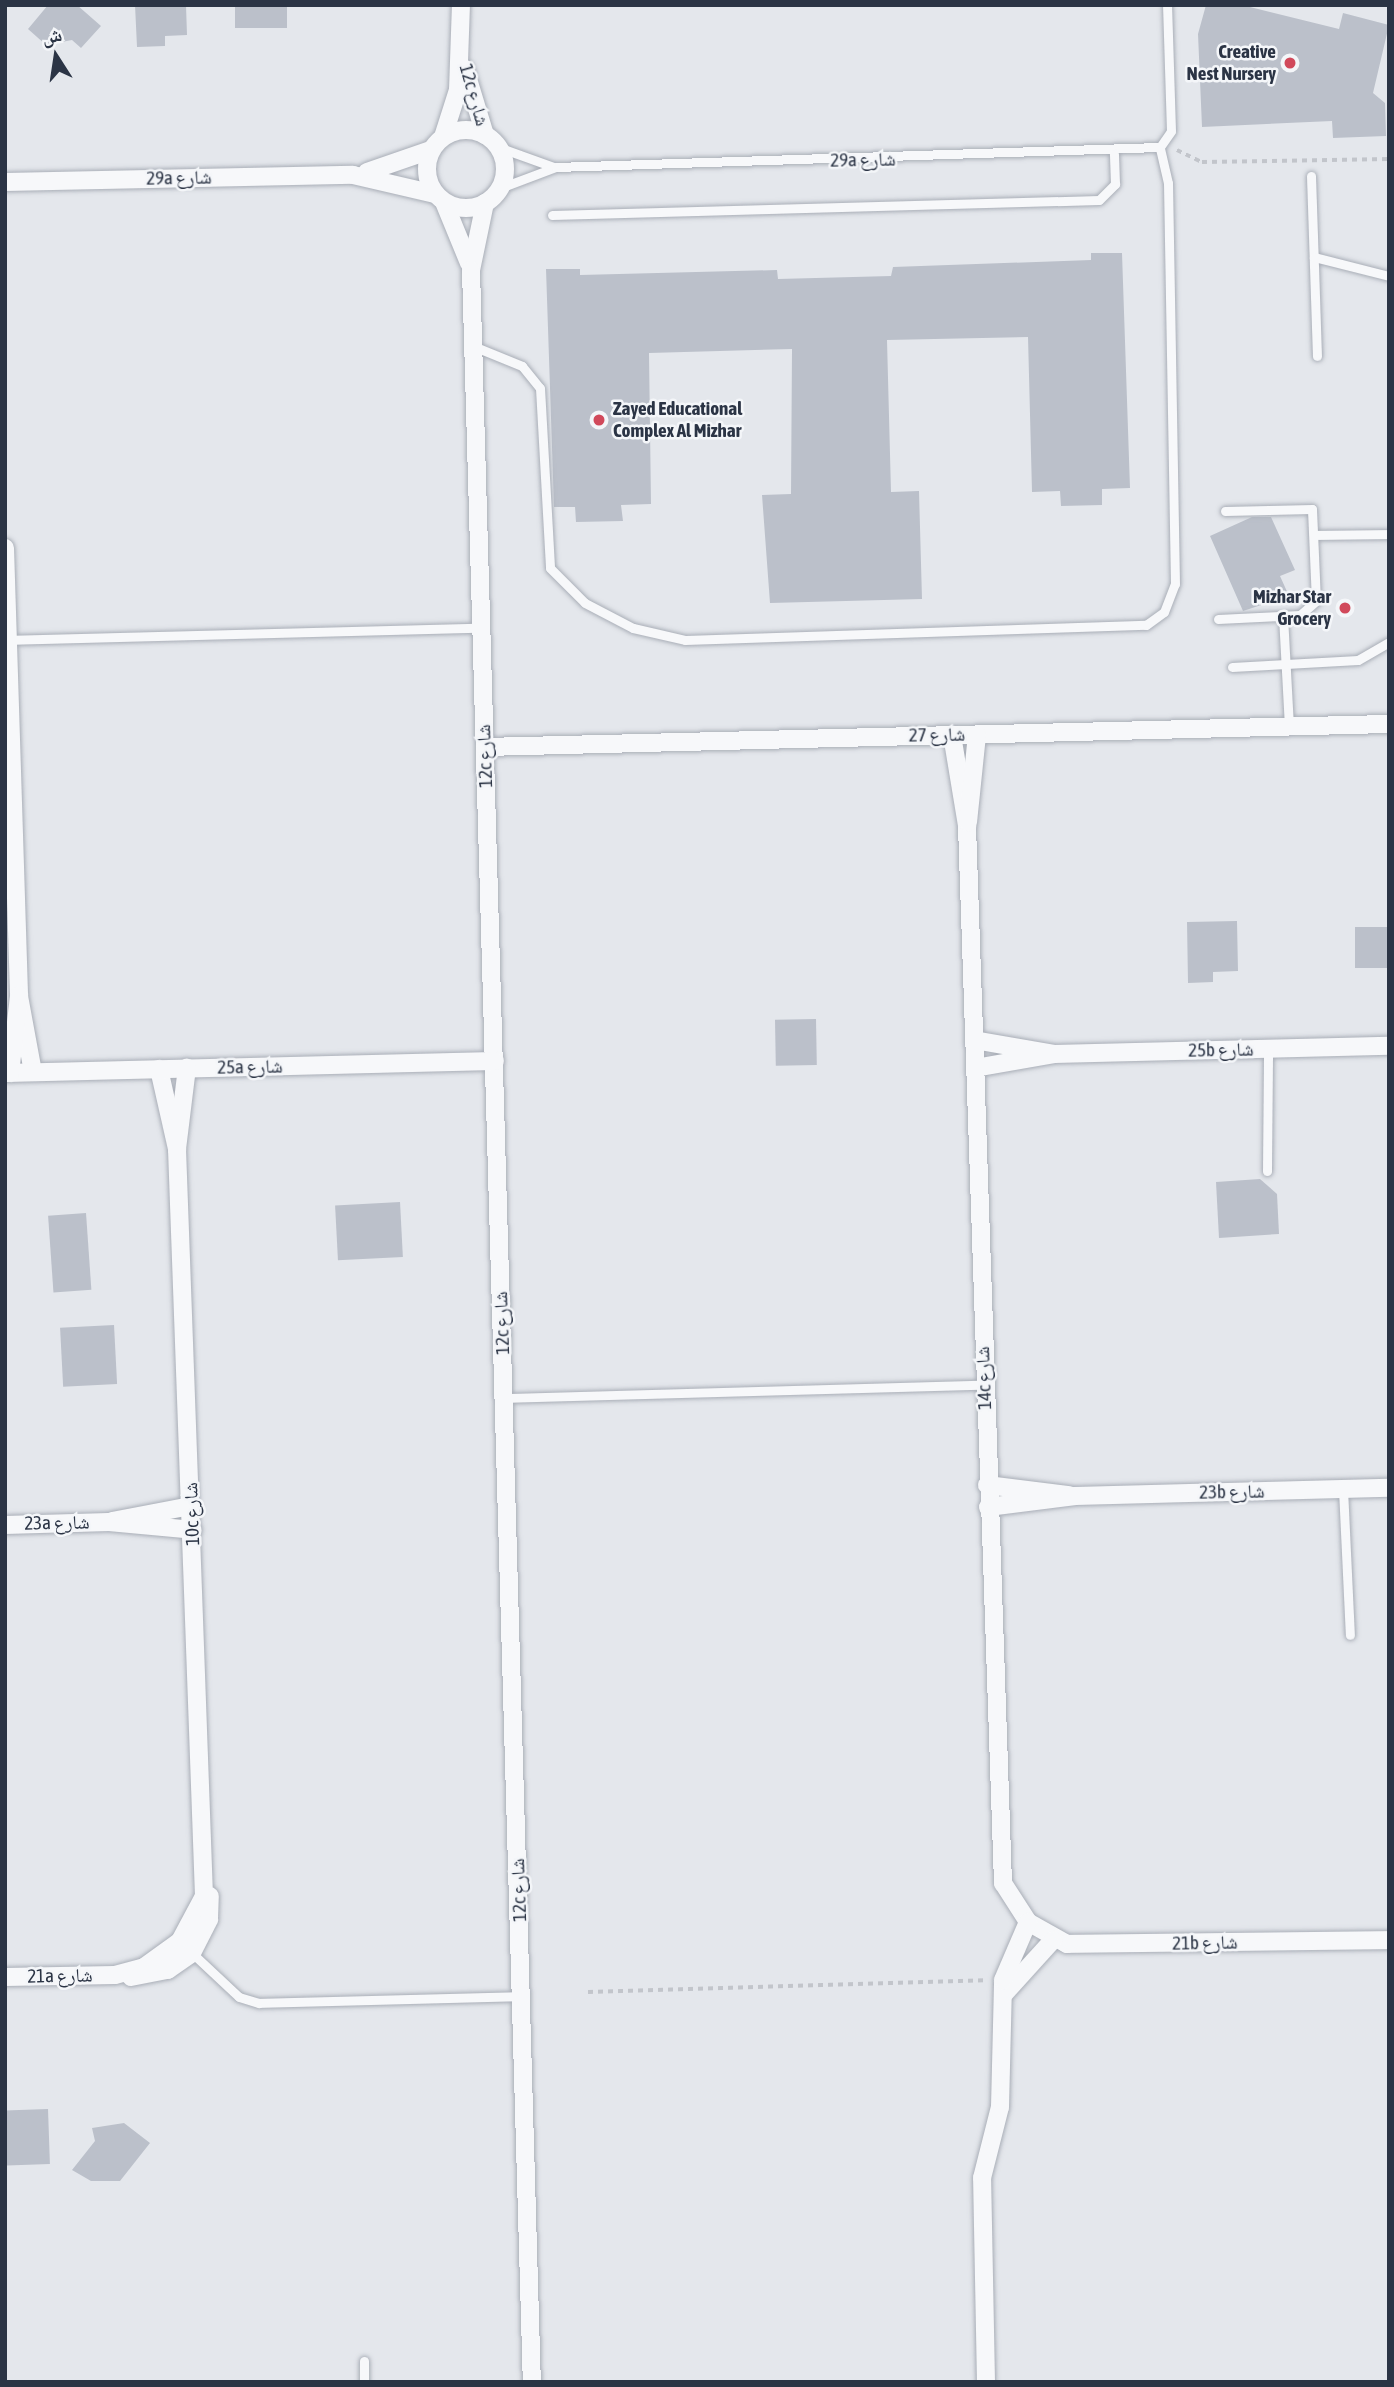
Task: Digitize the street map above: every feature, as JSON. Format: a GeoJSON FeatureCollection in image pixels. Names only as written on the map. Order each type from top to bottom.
{"type":"FeatureCollection","features":[{"type":"Feature","properties":{"kind":"street","name":"12c شارع"},"geometry":{"type":"LineString","coordinates":[[461,5],[463,56],[492,141]]}},
{"type":"Feature","properties":{"kind":"street","name":"12c شارع"},"geometry":{"type":"LineString","coordinates":[[437,144],[463,56]]}},
{"type":"Feature","properties":{"kind":"street"},"geometry":{"type":"LineString","coordinates":[[464,130],[492,141],[505,163],[500,188],[485,203],[464,208],[439,198],[426,173],[437,144],[464,130]]}},
{"type":"Feature","properties":{"kind":"street","name":"29a شارع"},"geometry":{"type":"LineString","coordinates":[[353,174],[437,144]]}},
{"type":"Feature","properties":{"kind":"street","name":"29a شارع"},"geometry":{"type":"LineString","coordinates":[[5,183],[353,174],[439,198]]}},
{"type":"Feature","properties":{"kind":"street","name":"12c شارع"},"geometry":{"type":"LineString","coordinates":[[439,198],[471,270]]}},
{"type":"Feature","properties":{"kind":"street","name":"12c شارع"},"geometry":{"type":"LineString","coordinates":[[485,203],[471,270],[533,2380]]}},
{"type":"Feature","properties":{"kind":"street"},"geometry":{"type":"LineString","coordinates":[[5,548],[10,822],[19,996],[33,1072]]}},
{"type":"Feature","properties":{"kind":"street","name":"شارع 27"},"geometry":{"type":"LineString","coordinates":[[485,747],[1389,724]]}},
{"type":"Feature","properties":{"kind":"street","name":"14c شارع"},"geometry":{"type":"LineString","coordinates":[[952,735],[967,826],[1000,1870],[1028,1922]]}},
{"type":"Feature","properties":{"kind":"street","name":"14c شارع"},"geometry":{"type":"LineString","coordinates":[[967,826],[977,735]]}},
{"type":"Feature","properties":{"kind":"street"},"geometry":{"type":"LineString","coordinates":[[7,1073],[19,996]]}},
{"type":"Feature","properties":{"kind":"street","name":"25b شارع"},"geometry":{"type":"LineString","coordinates":[[974,1040],[1054,1054]]}},
{"type":"Feature","properties":{"kind":"street","name":"25b شارع"},"geometry":{"type":"LineString","coordinates":[[975,1068],[1054,1054],[1389,1046]]}},
{"type":"Feature","properties":{"kind":"street","name":"25a شارع"},"geometry":{"type":"LineString","coordinates":[[7,1073],[495,1061]]}},
{"type":"Feature","properties":{"kind":"street","name":"10c شارع"},"geometry":{"type":"LineString","coordinates":[[186,1947],[209,1919],[177,1149],[187,1068]]}},
{"type":"Feature","properties":{"kind":"street","name":"10c شارع"},"geometry":{"type":"LineString","coordinates":[[159,1069],[177,1149]]}},
{"type":"Feature","properties":{"kind":"street","name":"23b شارع"},"geometry":{"type":"LineString","coordinates":[[987,1485],[1075,1496]]}},
{"type":"Feature","properties":{"kind":"street","name":"23b شارع"},"geometry":{"type":"LineString","coordinates":[[988,1507],[1075,1496],[1389,1488]]}},
{"type":"Feature","properties":{"kind":"street","name":"23a شارع"},"geometry":{"type":"LineString","coordinates":[[109,1522],[191,1506]]}},
{"type":"Feature","properties":{"kind":"street","name":"23a شارع"},"geometry":{"type":"LineString","coordinates":[[5,1525],[109,1522],[192,1530]]}},
{"type":"Feature","properties":{"kind":"street"},"geometry":{"type":"LineString","coordinates":[[986,2382],[982,2178],[1000,2107],[1003,1988],[1028,1922]]}},
{"type":"Feature","properties":{"kind":"street","name":"21b شارع"},"geometry":{"type":"LineString","coordinates":[[1028,1922],[1054,1940],[1081,1946],[1389,1940]]}},
{"type":"Feature","properties":{"kind":"street"},"geometry":{"type":"LineString","coordinates":[[1003,1988],[1054,1940]]}},
{"type":"Feature","properties":{"kind":"street","name":"21a شارع"},"geometry":{"type":"LineString","coordinates":[[5,1977],[116,1975],[186,1947]]}},
{"type":"Feature","properties":{"kind":"lane"},"geometry":{"type":"LineString","coordinates":[[473,345],[522,366],[540,388],[550,568],[585,603],[633,628],[685,640],[1146,625],[1164,612],[1175,584],[1168,183],[1163,144],[1167,5]]}},
{"type":"Feature","properties":{"kind":"lane","name":"29a شارع"},"geometry":{"type":"LineString","coordinates":[[492,141],[556,167]]}},
{"type":"Feature","properties":{"kind":"lane","name":"29a شارع"},"geometry":{"type":"LineString","coordinates":[[500,188],[556,167],[1114,154],[1163,144]]}},
{"type":"Feature","properties":{"kind":"lane"},"geometry":{"type":"LineString","coordinates":[[552,215],[1099,200],[1115,184],[1114,154]]}},
{"type":"Feature","properties":{"kind":"lane"},"geometry":{"type":"LineString","coordinates":[[1311,176],[1317,356]]}},
{"type":"Feature","properties":{"kind":"lane"},"geometry":{"type":"LineString","coordinates":[[1314,257],[1389,276]]}},
{"type":"Feature","properties":{"kind":"lane"},"geometry":{"type":"LineString","coordinates":[[1218,619],[1283,616],[1314,606],[1317,518],[1307,506],[1225,511]]}},
{"type":"Feature","properties":{"kind":"lane"},"geometry":{"type":"LineString","coordinates":[[1317,535],[1389,534]]}},
{"type":"Feature","properties":{"kind":"lane"},"geometry":{"type":"LineString","coordinates":[[1283,616],[1289,727]]}},
{"type":"Feature","properties":{"kind":"lane"},"geometry":{"type":"LineString","coordinates":[[8,640],[482,628]]}},
{"type":"Feature","properties":{"kind":"lane"},"geometry":{"type":"LineString","coordinates":[[1232,667],[1359,660],[1389,642]]}},
{"type":"Feature","properties":{"kind":"lane"},"geometry":{"type":"LineString","coordinates":[[1267,1171],[1268,1049]]}},
{"type":"Feature","properties":{"kind":"lane"},"geometry":{"type":"LineString","coordinates":[[505,1398],[984,1385]]}},
{"type":"Feature","properties":{"kind":"lane"},"geometry":{"type":"LineString","coordinates":[[1343,1489],[1350,1635]]}},
{"type":"Feature","properties":{"kind":"lane"},"geometry":{"type":"LineString","coordinates":[[186,1947],[239,1997],[259,2003],[523,1996]]}},
{"type":"Feature","properties":{"kind":"lane"},"geometry":{"type":"LineString","coordinates":[[364,2361],[364,2382]]}},
{"type":"Feature","properties":{"kind":"path"},"geometry":{"type":"LineString","coordinates":[[1163,144],[1197,161],[1389,159]]}},
{"type":"Feature","properties":{"kind":"path"},"geometry":{"type":"LineString","coordinates":[[588,1992],[1003,1988]]}},
{"type":"Feature","properties":{"kind":"building"},"geometry":{"type":"Polygon","coordinates":[[[48,5],[77,5],[101,26],[81,48],[72,40],[46,45],[28,29],[48,5]]]}},
{"type":"Feature","properties":{"kind":"building"},"geometry":{"type":"Polygon","coordinates":[[[135,5],[186,5],[187,35],[165,36],[165,46],[137,47],[135,5]]]}},
{"type":"Feature","properties":{"kind":"building"},"geometry":{"type":"Polygon","coordinates":[[[235,5],[287,5],[287,28],[235,28],[235,5]]]}},
{"type":"Feature","properties":{"kind":"building","name":"Creative Nest Nursery"},"geometry":{"type":"Polygon","coordinates":[[[1206,5],[1242,5],[1339,29],[1343,13],[1389,25],[1373,93],[1385,103],[1386,136],[1333,138],[1332,121],[1202,127],[1198,34],[1206,5]]]}},
{"type":"Feature","properties":{"kind":"building","name":"Zayed Educational Complex Al Mizhar"},"geometry":{"type":"Polygon","coordinates":[[[1091,253],[1122,253],[1130,488],[1102,489],[1102,505],[1061,506],[1060,491],[1032,492],[1028,337],[887,340],[891,492],[919,491],[922,599],[770,603],[762,495],[791,494],[792,349],[649,353],[651,504],[621,505],[623,521],[576,522],[575,507],[554,507],[546,269],[580,269],[580,275],[777,270],[778,279],[891,276],[893,267],[1091,260],[1091,253]]]}},
{"type":"Feature","properties":{"kind":"building"},"geometry":{"type":"Polygon","coordinates":[[[1252,517],[1271,517],[1295,570],[1280,576],[1289,596],[1243,611],[1210,536],[1252,517]]]}},
{"type":"Feature","properties":{"kind":"building"},"geometry":{"type":"Polygon","coordinates":[[[1237,921],[1238,971],[1213,972],[1213,982],[1188,983],[1187,922],[1237,921]]]}},
{"type":"Feature","properties":{"kind":"building"},"geometry":{"type":"Polygon","coordinates":[[[1355,927],[1389,927],[1389,968],[1355,968],[1355,927]]]}},
{"type":"Feature","properties":{"kind":"building"},"geometry":{"type":"Polygon","coordinates":[[[816,1019],[817,1065],[776,1066],[775,1020],[816,1019]]]}},
{"type":"Feature","properties":{"kind":"building"},"geometry":{"type":"Polygon","coordinates":[[[1260,1179],[1277,1194],[1279,1234],[1219,1238],[1216,1182],[1260,1179]]]}},
{"type":"Feature","properties":{"kind":"building"},"geometry":{"type":"Polygon","coordinates":[[[400,1202],[403,1257],[338,1260],[335,1205],[400,1202]]]}},
{"type":"Feature","properties":{"kind":"building"},"geometry":{"type":"Polygon","coordinates":[[[86,1213],[91,1290],[53,1292],[48,1216],[86,1213]]]}},
{"type":"Feature","properties":{"kind":"building"},"geometry":{"type":"Polygon","coordinates":[[[114,1325],[117,1384],[63,1387],[60,1328],[114,1325]]]}},
{"type":"Feature","properties":{"kind":"building"},"geometry":{"type":"Polygon","coordinates":[[[48,2109],[50,2164],[7,2165],[5,2111],[48,2109]]]}},
{"type":"Feature","properties":{"kind":"building"},"geometry":{"type":"Polygon","coordinates":[[[124,2123],[150,2143],[120,2181],[91,2181],[72,2170],[95,2141],[92,2128],[124,2123]]]}},
{"type":"Feature","properties":{"kind":"place","name":"Creative Nest Nursery"},"geometry":{"type":"Point","coordinates":[1290,63]}},
{"type":"Feature","properties":{"kind":"place","name":"Zayed Educational Complex Al Mizhar"},"geometry":{"type":"Point","coordinates":[599,420]}},
{"type":"Feature","properties":{"kind":"place","name":"Mizhar Star Grocery"},"geometry":{"type":"Point","coordinates":[1345,608]}}]}
